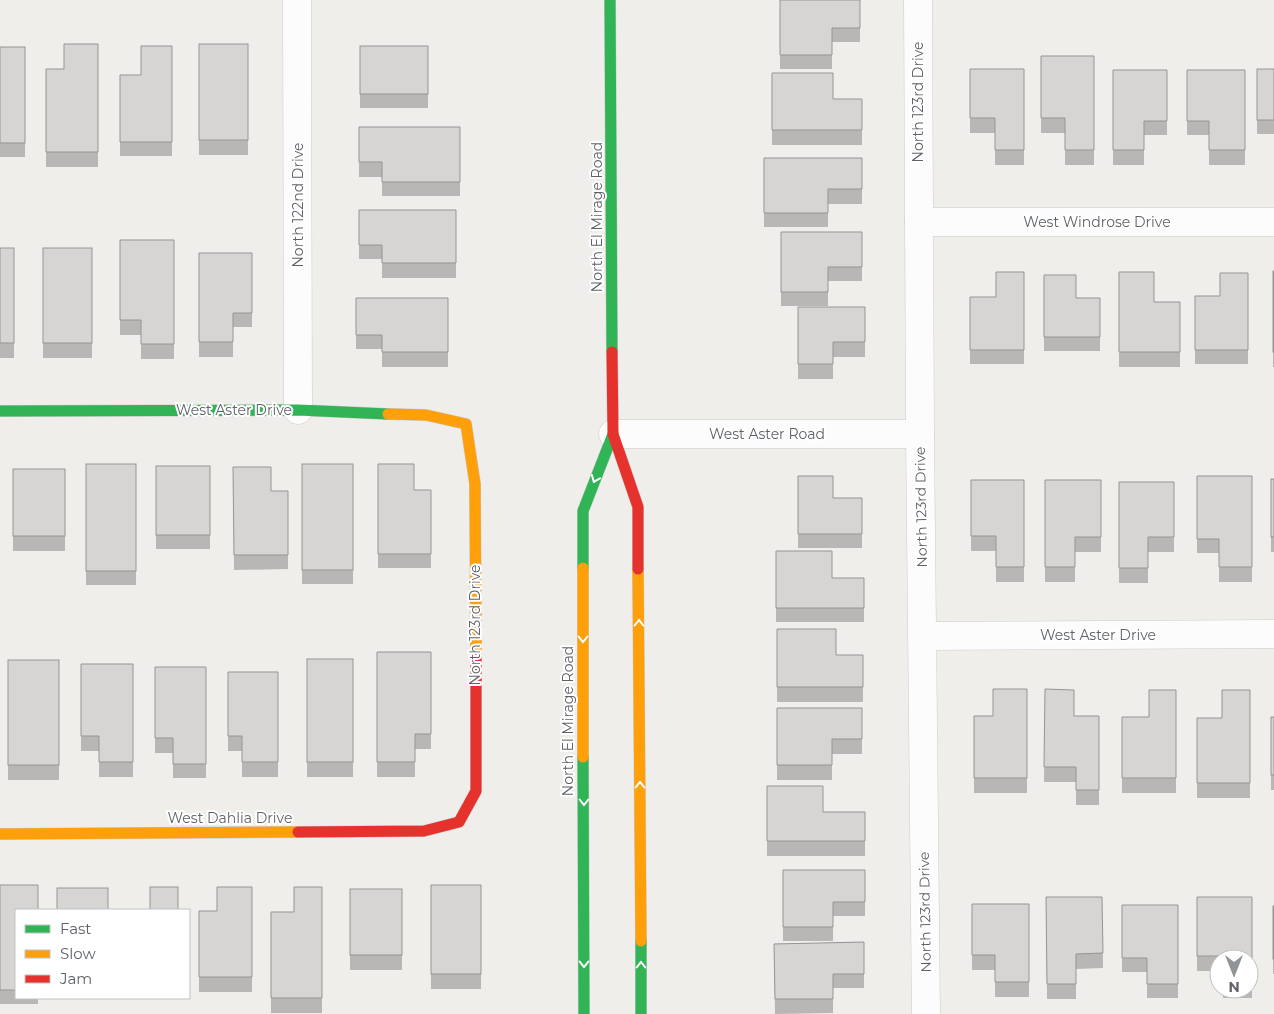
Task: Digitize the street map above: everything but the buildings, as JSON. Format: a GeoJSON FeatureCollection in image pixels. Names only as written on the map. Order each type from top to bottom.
{"type":"FeatureCollection","features":[{"type":"Feature","properties":{"kind":"main road","name":"North El Mirage Road"},"geometry":{"type":"LineString","coordinates":[[610,0],[613,434],[638,507],[641,1014]]}},
{"type":"Feature","properties":{"kind":"main road","name":"West Aster Drive"},"geometry":{"type":"LineString","coordinates":[[0,411],[298,410],[426,415],[466,424]]}},
{"type":"Feature","properties":{"kind":"main road","name":"North 123rd Drive"},"geometry":{"type":"LineString","coordinates":[[459,822],[476,791],[475,484],[466,424]]}},
{"type":"Feature","properties":{"kind":"main road","name":"North El Mirage Road"},"geometry":{"type":"LineString","coordinates":[[584,1014],[583,511],[613,434]]}},
{"type":"Feature","properties":{"kind":"main road","name":"West Dahlia Drive"},"geometry":{"type":"LineString","coordinates":[[0,834],[424,831],[459,822]]}},
{"type":"Feature","properties":{"kind":"street","name":"North 122nd Drive"},"geometry":{"type":"LineString","coordinates":[[297,0],[298,410]]}},
{"type":"Feature","properties":{"kind":"street","name":"North 123rd Drive"},"geometry":{"type":"LineString","coordinates":[[918,0],[926,1014]]}},
{"type":"Feature","properties":{"kind":"street","name":"West Windrose Drive"},"geometry":{"type":"LineString","coordinates":[[919,222],[1274,222]]}},
{"type":"Feature","properties":{"kind":"street","name":"West Aster Road"},"geometry":{"type":"LineString","coordinates":[[613,434],[920,434]]}},
{"type":"Feature","properties":{"kind":"street","name":"West Aster Drive"},"geometry":{"type":"LineString","coordinates":[[923,636],[1274,634]]}},
{"type":"Feature","properties":{"kind":"traffic: fast"},"geometry":{"type":"LineString","coordinates":[[610,0],[612,352]]}},
{"type":"Feature","properties":{"kind":"traffic: fast"},"geometry":{"type":"LineString","coordinates":[[0,411],[298,410],[388,414]]}},
{"type":"Feature","properties":{"kind":"traffic: fast"},"geometry":{"type":"LineString","coordinates":[[583,568],[583,511],[613,434]]}},
{"type":"Feature","properties":{"kind":"traffic: fast"},"geometry":{"type":"LineString","coordinates":[[583,757],[584,1014]]}},
{"type":"Feature","properties":{"kind":"traffic: fast"},"geometry":{"type":"LineString","coordinates":[[641,941],[641,1014]]}},
{"type":"Feature","properties":{"kind":"traffic: slow"},"geometry":{"type":"LineString","coordinates":[[388,414],[426,415],[466,424],[475,484],[476,655]]}},
{"type":"Feature","properties":{"kind":"traffic: slow"},"geometry":{"type":"LineString","coordinates":[[583,568],[583,757]]}},
{"type":"Feature","properties":{"kind":"traffic: slow"},"geometry":{"type":"LineString","coordinates":[[638,569],[641,941]]}},
{"type":"Feature","properties":{"kind":"traffic: slow"},"geometry":{"type":"LineString","coordinates":[[0,834],[298,832]]}},
{"type":"Feature","properties":{"kind":"traffic: jam"},"geometry":{"type":"LineString","coordinates":[[612,352],[613,434],[638,507],[638,569]]}},
{"type":"Feature","properties":{"kind":"traffic: jam"},"geometry":{"type":"LineString","coordinates":[[298,832],[424,831],[459,822],[476,791],[476,655]]}}]}
